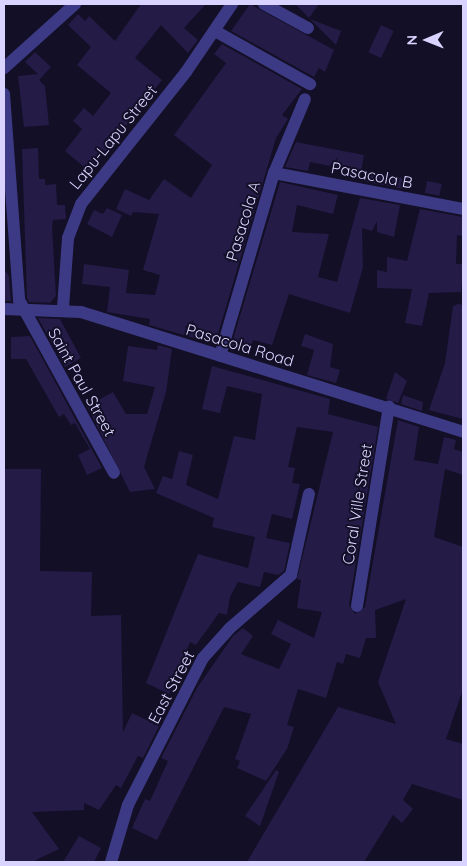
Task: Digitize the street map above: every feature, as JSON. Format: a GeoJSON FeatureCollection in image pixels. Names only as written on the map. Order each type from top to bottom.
{"type":"FeatureCollection","features":[{"type":"Feature","properties":{"kind":"street"},"geometry":{"type":"LineString","coordinates":[[4,68],[74,4]]}},
{"type":"Feature","properties":{"kind":"street","name":"Lapu-Lapu Street"},"geometry":{"type":"LineString","coordinates":[[63,308],[68,238],[80,204],[215,30],[232,4]]}},
{"type":"Feature","properties":{"kind":"street"},"geometry":{"type":"LineString","coordinates":[[264,4],[308,28]]}},
{"type":"Feature","properties":{"kind":"street"},"geometry":{"type":"LineString","coordinates":[[215,30],[310,84]]}},
{"type":"Feature","properties":{"kind":"street"},"geometry":{"type":"LineString","coordinates":[[4,94],[16,255],[22,308]]}},
{"type":"Feature","properties":{"kind":"street","name":"Pasacola A"},"geometry":{"type":"LineString","coordinates":[[220,356],[274,172],[305,99]]}},
{"type":"Feature","properties":{"kind":"street","name":"Pasacola B"},"geometry":{"type":"LineString","coordinates":[[274,172],[463,209]]}},
{"type":"Feature","properties":{"kind":"street"},"geometry":{"type":"LineString","coordinates":[[4,241],[16,255]]}},
{"type":"Feature","properties":{"kind":"street","name":"Saint Paul Street"},"geometry":{"type":"LineString","coordinates":[[22,308],[114,473]]}},
{"type":"Feature","properties":{"kind":"street","name":"Pasacola Road"},"geometry":{"type":"LineString","coordinates":[[4,309],[63,308],[389,407],[463,432]]}},
{"type":"Feature","properties":{"kind":"street","name":"Coral Ville Street"},"geometry":{"type":"LineString","coordinates":[[357,606],[389,407]]}},
{"type":"Feature","properties":{"kind":"street","name":"East Street"},"geometry":{"type":"LineString","coordinates":[[111,862],[122,817],[203,658],[230,628],[291,575],[309,494]]}},
{"type":"Feature","properties":{"kind":"building"},"geometry":{"type":"Polygon","coordinates":[[[141,4],[206,4],[184,28],[198,40],[188,53],[161,25],[135,58],[162,80],[90,172],[65,151],[82,129],[73,121],[84,108],[93,116],[111,93],[77,65],[91,47],[68,25],[78,14],[85,21],[89,16],[115,41],[141,4]]]}},
{"type":"Feature","properties":{"kind":"building"},"geometry":{"type":"Polygon","coordinates":[[[250,4],[334,50],[325,72],[319,68],[314,77],[231,31],[250,4]]]}},
{"type":"Feature","properties":{"kind":"building"},"geometry":{"type":"Polygon","coordinates":[[[295,4],[319,4],[309,18],[295,4]]]}},
{"type":"Feature","properties":{"kind":"building"},"geometry":{"type":"Polygon","coordinates":[[[310,19],[341,31],[336,45],[310,19]]]}},
{"type":"Feature","properties":{"kind":"building"},"geometry":{"type":"Polygon","coordinates":[[[381,25],[394,31],[381,58],[368,52],[381,25]]]}},
{"type":"Feature","properties":{"kind":"building"},"geometry":{"type":"Polygon","coordinates":[[[222,44],[302,89],[282,115],[288,119],[276,138],[215,344],[149,325],[150,319],[107,312],[110,287],[82,284],[84,264],[129,270],[126,293],[155,295],[160,275],[143,270],[159,214],[133,212],[131,216],[116,209],[125,189],[149,200],[164,179],[191,198],[212,165],[174,135],[226,63],[214,54],[222,44]]]}},
{"type":"Feature","properties":{"kind":"building"},"geometry":{"type":"Polygon","coordinates":[[[35,52],[51,67],[39,80],[45,86],[49,125],[24,127],[18,76],[38,74],[25,62],[35,52]]]}},
{"type":"Feature","properties":{"kind":"building"},"geometry":{"type":"Polygon","coordinates":[[[296,142],[364,155],[361,172],[310,162],[308,171],[285,167],[296,142]]]}},
{"type":"Feature","properties":{"kind":"building"},"geometry":{"type":"Polygon","coordinates":[[[38,148],[39,179],[45,179],[45,185],[56,184],[57,205],[65,205],[66,219],[53,220],[56,296],[50,303],[29,302],[27,298],[22,149],[38,148]]]}},
{"type":"Feature","properties":{"kind":"building"},"geometry":{"type":"Polygon","coordinates":[[[368,171],[405,178],[403,189],[366,182],[368,171]]]}},
{"type":"Feature","properties":{"kind":"building"},"geometry":{"type":"Polygon","coordinates":[[[427,181],[442,184],[439,196],[425,193],[427,181]]]}},
{"type":"Feature","properties":{"kind":"building"},"geometry":{"type":"Polygon","coordinates":[[[280,182],[338,195],[333,214],[297,205],[292,232],[329,234],[318,277],[337,282],[360,198],[400,205],[394,237],[377,232],[377,221],[372,231],[362,228],[363,267],[350,313],[289,294],[272,345],[253,340],[249,351],[231,346],[280,182]]]}},
{"type":"Feature","properties":{"kind":"building"},"geometry":{"type":"Polygon","coordinates":[[[107,208],[122,215],[112,237],[87,224],[94,210],[103,214],[107,208]]]}},
{"type":"Feature","properties":{"kind":"building"},"geometry":{"type":"Polygon","coordinates":[[[420,209],[463,217],[463,236],[457,235],[456,264],[463,264],[461,292],[429,293],[422,326],[405,323],[412,289],[377,288],[377,270],[387,272],[387,257],[407,261],[420,209]]]}},
{"type":"Feature","properties":{"kind":"building"},"geometry":{"type":"Polygon","coordinates":[[[4,269],[9,276],[11,301],[4,301],[4,269]]]}},
{"type":"Feature","properties":{"kind":"building"},"geometry":{"type":"Polygon","coordinates":[[[463,305],[463,419],[429,410],[445,363],[453,306],[463,305]]]}},
{"type":"Feature","properties":{"kind":"building"},"geometry":{"type":"Polygon","coordinates":[[[38,318],[60,319],[81,358],[65,367],[38,318]]]}},
{"type":"Feature","properties":{"kind":"building"},"geometry":{"type":"Polygon","coordinates":[[[305,334],[333,344],[330,367],[340,370],[336,383],[307,375],[314,350],[301,346],[305,334]]]}},
{"type":"Feature","properties":{"kind":"building"},"geometry":{"type":"Polygon","coordinates":[[[30,336],[102,468],[87,475],[78,455],[90,449],[75,423],[71,425],[64,414],[59,417],[26,359],[11,359],[11,337],[30,336]]]}},
{"type":"Feature","properties":{"kind":"building"},"geometry":{"type":"Polygon","coordinates":[[[158,345],[172,349],[166,392],[144,467],[155,489],[130,492],[87,406],[113,392],[126,414],[147,414],[155,387],[123,381],[128,346],[157,350],[158,345]]]}},
{"type":"Feature","properties":{"kind":"building"},"geometry":{"type":"Polygon","coordinates":[[[212,366],[330,399],[328,414],[378,427],[349,605],[355,614],[365,607],[398,420],[419,427],[414,460],[438,464],[444,437],[456,440],[454,449],[463,452],[463,475],[445,469],[434,537],[463,547],[463,689],[446,739],[463,744],[463,800],[412,784],[403,800],[413,809],[402,823],[393,815],[364,862],[247,862],[338,707],[396,724],[378,682],[406,599],[375,610],[376,638],[366,638],[360,658],[346,654],[343,664],[337,662],[326,698],[298,689],[287,725],[294,727],[287,749],[266,781],[237,768],[240,761],[235,759],[251,714],[224,707],[157,840],[132,828],[145,799],[150,801],[168,761],[161,758],[197,688],[233,636],[243,628],[253,636],[241,654],[279,669],[291,644],[271,634],[278,620],[314,638],[322,612],[297,608],[301,580],[297,579],[333,432],[297,427],[288,467],[295,468],[292,483],[300,484],[292,519],[272,514],[266,538],[290,543],[284,571],[278,575],[264,572],[260,587],[238,582],[230,597],[227,615],[219,613],[196,645],[190,642],[169,694],[146,683],[198,554],[248,568],[255,537],[212,527],[214,518],[156,493],[163,476],[172,479],[179,451],[193,455],[186,485],[218,499],[234,436],[255,440],[262,394],[227,386],[220,413],[202,409],[212,366]]]}},
{"type":"Feature","properties":{"kind":"building"},"geometry":{"type":"Polygon","coordinates":[[[395,372],[407,381],[398,403],[386,399],[395,372]]]}},
{"type":"Feature","properties":{"kind":"building"},"geometry":{"type":"Polygon","coordinates":[[[403,395],[423,402],[422,411],[401,404],[403,395]]]}},
{"type":"Feature","properties":{"kind":"building"},"geometry":{"type":"Polygon","coordinates":[[[4,469],[41,469],[40,571],[92,572],[91,616],[121,615],[123,732],[132,713],[159,726],[143,758],[138,756],[121,788],[116,785],[99,810],[84,803],[84,810],[32,812],[59,849],[32,862],[4,862],[4,469]]]}},
{"type":"Feature","properties":{"kind":"building"},"geometry":{"type":"Polygon","coordinates":[[[276,770],[279,772],[260,826],[245,816],[276,770]]]}},
{"type":"Feature","properties":{"kind":"building"},"geometry":{"type":"Polygon","coordinates":[[[79,836],[101,848],[94,862],[63,862],[79,836]]]}}]}
